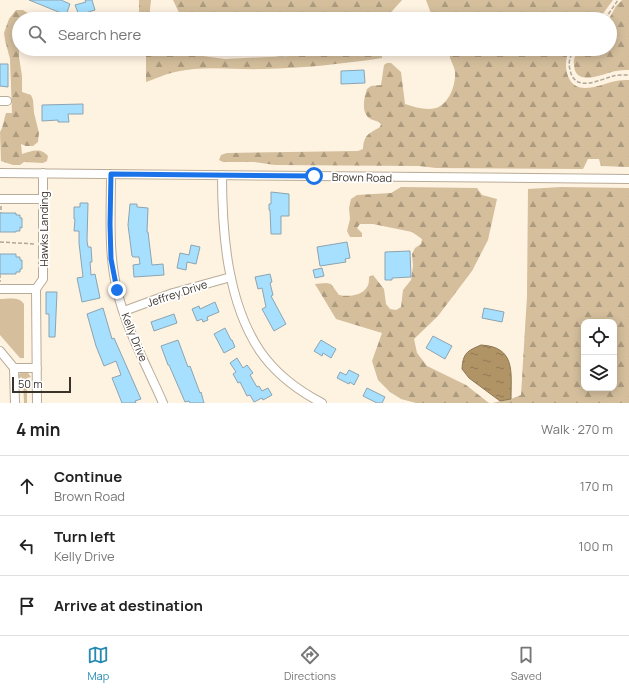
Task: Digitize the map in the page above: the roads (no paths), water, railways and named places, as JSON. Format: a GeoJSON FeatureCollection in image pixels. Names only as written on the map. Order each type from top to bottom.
{"type":"FeatureCollection","features":[{"type":"Feature","properties":{"kind":"street","name":"Brown Road"},"geometry":{"type":"LineString","coordinates":[[0,173],[629,179]]}},
{"type":"Feature","properties":{"kind":"street","name":"Hawks Landing"},"geometry":{"type":"LineString","coordinates":[[38,403],[36,289],[43,279],[43,173]]}},
{"type":"Feature","properties":{"kind":"street","name":"Kelly Drive"},"geometry":{"type":"LineString","coordinates":[[111,174],[111,259],[117,290],[124,311],[163,403]]}},
{"type":"Feature","properties":{"kind":"street"},"geometry":{"type":"LineString","coordinates":[[222,175],[222,214],[231,278],[244,321],[260,351],[280,374],[321,403]]}},
{"type":"Feature","properties":{"kind":"street"},"geometry":{"type":"LineString","coordinates":[[0,198],[43,199]]}},
{"type":"Feature","properties":{"kind":"street","name":"Jeffrey Drive"},"geometry":{"type":"LineString","coordinates":[[124,311],[173,293],[231,278]]}},
{"type":"Feature","properties":{"kind":"street"},"geometry":{"type":"LineString","coordinates":[[0,289],[36,289]]}},
{"type":"Feature","properties":{"kind":"street"},"geometry":{"type":"LineString","coordinates":[[0,351],[14,368],[15,403]]}},
{"type":"Feature","properties":{"kind":"street"},"geometry":{"type":"LineString","coordinates":[[14,368],[37,368]]}},
{"type":"Feature","properties":{"kind":"water"},"geometry":{"type":"Polygon","coordinates":[[[481,345],[500,350],[506,356],[511,371],[511,399],[500,401],[469,378],[462,369],[463,359],[467,353],[481,345]]]}}]}
